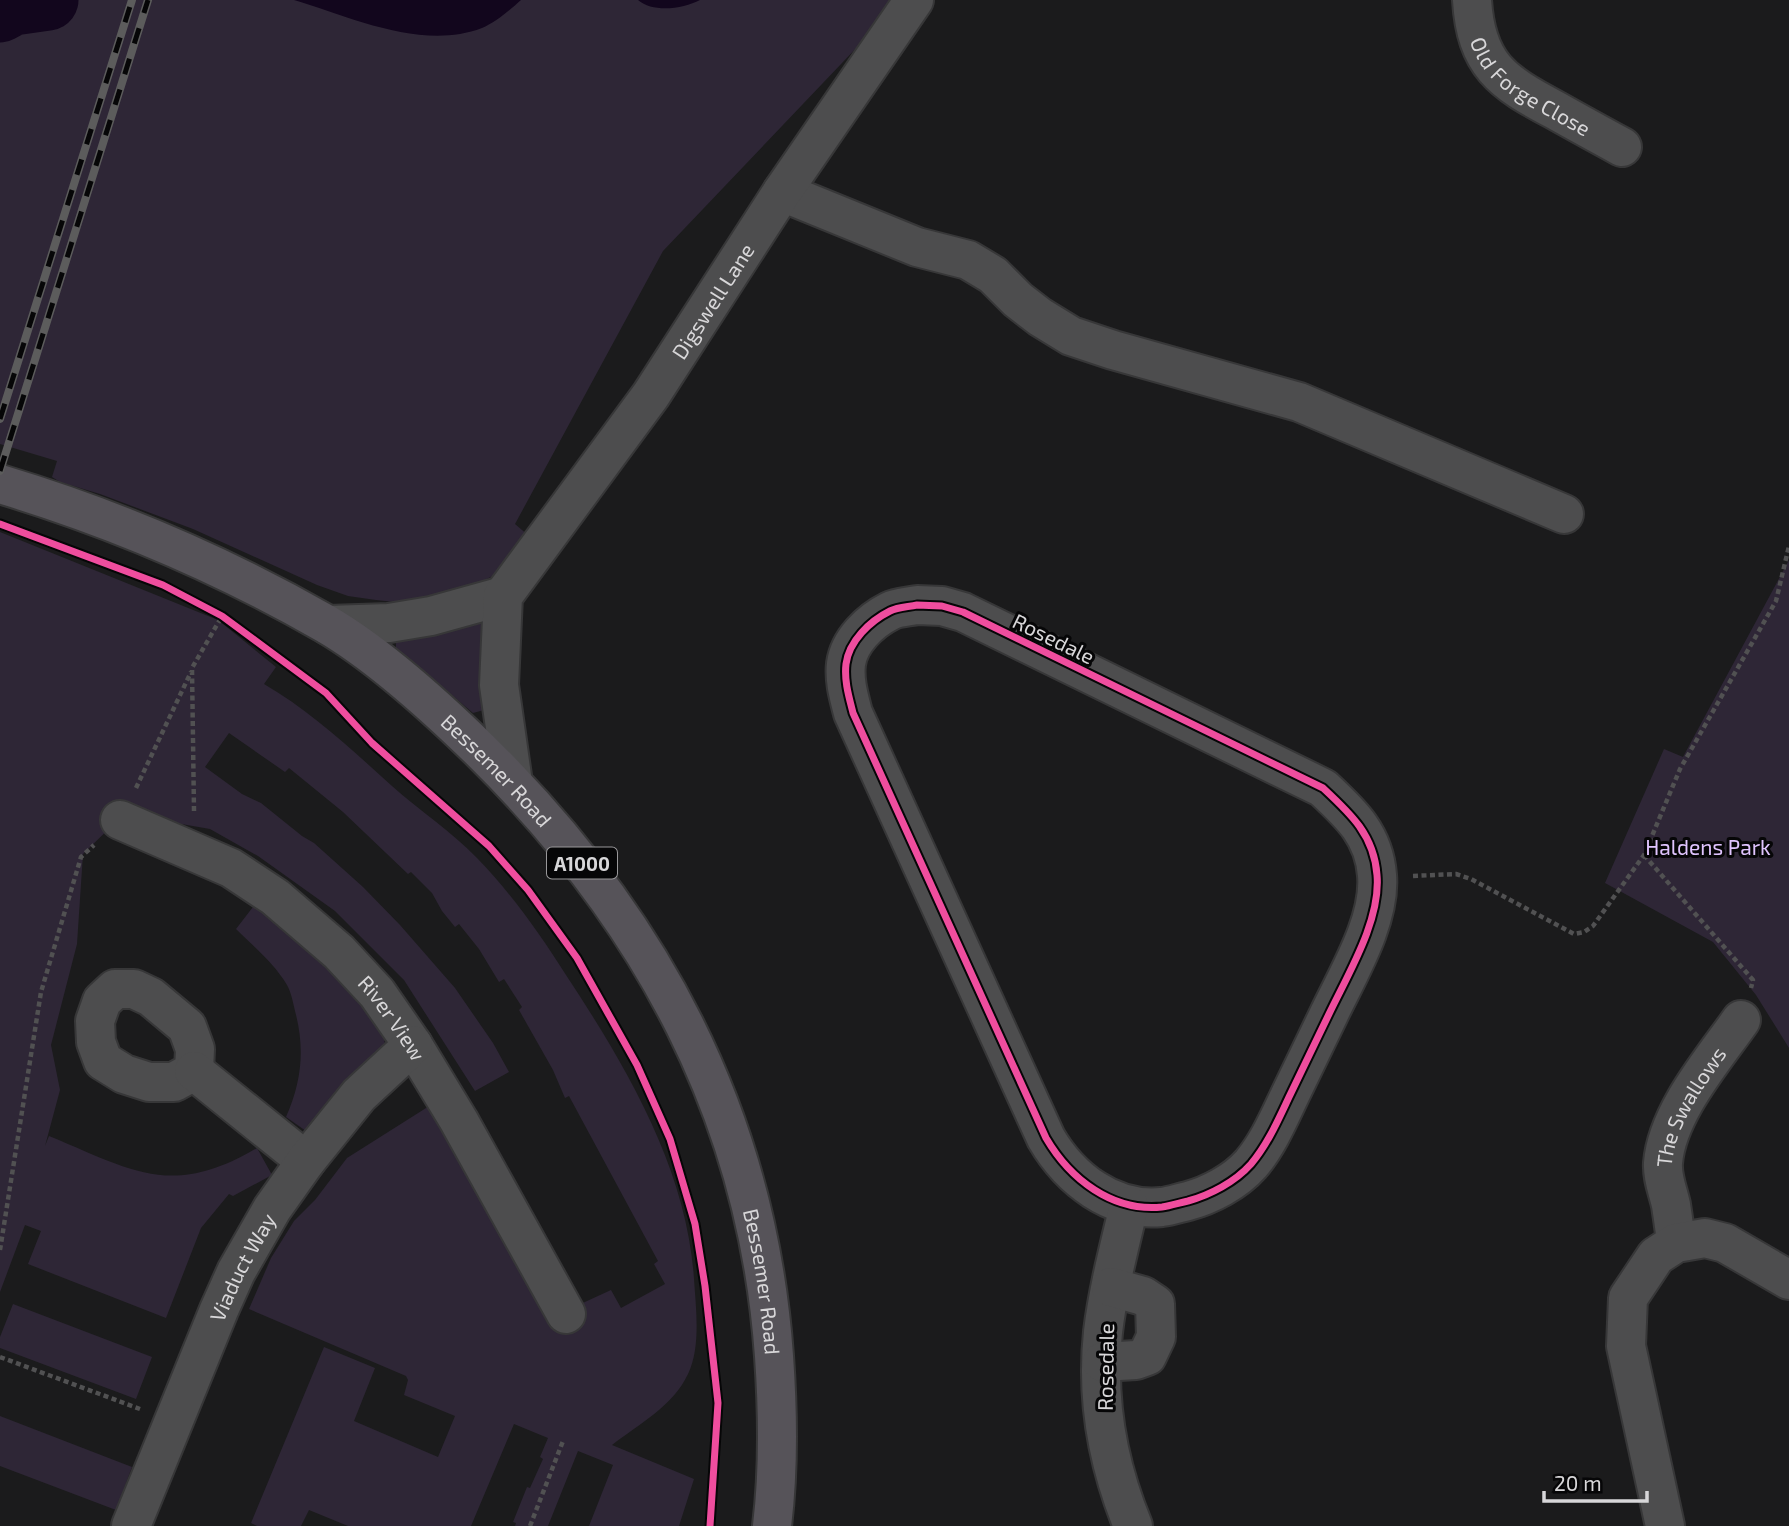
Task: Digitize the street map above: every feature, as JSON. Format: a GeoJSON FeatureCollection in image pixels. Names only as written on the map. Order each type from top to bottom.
{"type":"FeatureCollection","features":[{"type":"Feature","properties":{"kind":"main road","name":"Bessemer Road"},"geometry":{"type":"LineString","coordinates":[[0,484],[176,547],[328,625],[421,695],[513,782],[572,850],[646,953],[690,1034],[728,1124],[753,1205],[771,1307],[779,1416],[776,1497],[772,1526]]}},
{"type":"Feature","properties":{"kind":"street","name":"Digswell Lane"},"geometry":{"type":"LineString","coordinates":[[503,596],[651,395],[782,192],[914,0]]}},
{"type":"Feature","properties":{"kind":"street","name":"Old Forge Close"},"geometry":{"type":"LineString","coordinates":[[1472,0],[1476,31],[1485,52],[1498,72],[1514,88],[1622,147]]}},
{"type":"Feature","properties":{"kind":"street"},"geometry":{"type":"LineString","coordinates":[[782,192],[918,247],[968,260],[993,275],[1040,317],[1071,335],[1113,350],[1298,402],[1564,514]]}},
{"type":"Feature","properties":{"kind":"street"},"geometry":{"type":"LineString","coordinates":[[328,625],[389,623],[430,616],[503,596],[499,684],[513,782]]}},
{"type":"Feature","properties":{"kind":"street","name":"Rosedale"},"geometry":{"type":"LineString","coordinates":[[942,606],[963,612],[1323,788],[1355,817],[1366,835],[1374,856],[1377,900],[1361,946],[1272,1133],[1250,1164],[1230,1181],[1200,1197],[1162,1207],[1129,1206],[1095,1191],[1071,1172],[1046,1138],[853,713],[847,688],[846,663],[855,642],[871,623],[893,610],[942,606]]}},
{"type":"Feature","properties":{"kind":"street","name":"River View"},"geometry":{"type":"LineString","coordinates":[[120,820],[231,868],[275,897],[339,951],[377,993],[414,1045],[459,1121],[566,1314]]}},
{"type":"Feature","properties":{"kind":"street","name":"The Swallows"},"geometry":{"type":"LineString","coordinates":[[1676,1243],[1671,1203],[1663,1180],[1663,1161],[1671,1132],[1690,1094],[1741,1020]]}},
{"type":"Feature","properties":{"kind":"street","name":"Viaduct Way"},"geometry":{"type":"LineString","coordinates":[[131,1526],[236,1272],[272,1209],[359,1095],[414,1045]]}},
{"type":"Feature","properties":{"kind":"street"},"geometry":{"type":"LineString","coordinates":[[194,1071],[306,1161]]}},
{"type":"Feature","properties":{"kind":"street","name":"Rosedale"},"geometry":{"type":"LineString","coordinates":[[1129,1206],[1103,1335],[1101,1398],[1110,1458],[1133,1526]]}},
{"type":"Feature","properties":{"kind":"street"},"geometry":{"type":"LineString","coordinates":[[1665,1526],[1626,1346],[1628,1298],[1656,1256],[1676,1243],[1705,1237],[1725,1243],[1789,1280]]}},
{"type":"Feature","properties":{"kind":"street"},"geometry":{"type":"LineString","coordinates":[[1102,1362],[1136,1360],[1147,1356],[1156,1337],[1155,1304],[1143,1296],[1111,1287]]}},
{"type":"Feature","properties":{"kind":"path"},"geometry":{"type":"LineString","coordinates":[[1377,875],[1456,874],[1471,879],[1574,934],[1593,926],[1644,855],[1680,769],[1776,601],[1789,546]]}},
{"type":"Feature","properties":{"kind":"path"},"geometry":{"type":"LineString","coordinates":[[210,610],[233,624]]}},
{"type":"Feature","properties":{"kind":"path"},"geometry":{"type":"LineString","coordinates":[[0,1250],[41,992],[81,857],[120,820],[191,672],[222,616]]}},
{"type":"Feature","properties":{"kind":"path"},"geometry":{"type":"LineString","coordinates":[[191,672],[195,851]]}},
{"type":"Feature","properties":{"kind":"path"},"geometry":{"type":"LineString","coordinates":[[1644,855],[1754,980],[1741,1020]]}},
{"type":"Feature","properties":{"kind":"path"},"geometry":{"type":"LineString","coordinates":[[0,1357],[173,1422]]}},
{"type":"Feature","properties":{"kind":"path"},"geometry":{"type":"LineString","coordinates":[[530,1526],[563,1441]]}},
{"type":"Feature","properties":{"kind":"green space"},"geometry":{"type":"Polygon","coordinates":[[[0,0],[902,0],[663,251],[515,524],[529,536],[499,573],[460,592],[404,603],[348,596],[317,585],[193,529],[60,482],[52,477],[57,461],[0,444],[0,0]]]}},
{"type":"Feature","properties":{"kind":"green space"},"geometry":{"type":"Polygon","coordinates":[[[0,532],[218,620],[276,667],[264,684],[331,732],[467,848],[502,885],[546,944],[610,1045],[650,1120],[666,1158],[689,1238],[694,1279],[696,1340],[688,1374],[674,1396],[612,1445],[694,1479],[679,1526],[589,1526],[613,1465],[578,1451],[548,1526],[515,1526],[516,1523],[513,1522],[527,1487],[530,1488],[543,1459],[540,1457],[548,1438],[514,1424],[471,1526],[348,1526],[309,1510],[301,1526],[257,1526],[251,1523],[324,1347],[375,1368],[354,1421],[438,1457],[455,1416],[404,1395],[408,1380],[406,1376],[249,1309],[271,1258],[294,1221],[315,1200],[347,1158],[434,1103],[548,1319],[611,1290],[621,1308],[665,1284],[654,1264],[658,1261],[569,1096],[565,1098],[553,1070],[519,1010],[522,1007],[504,979],[499,982],[479,949],[459,924],[455,927],[432,893],[411,872],[408,874],[343,812],[289,768],[285,772],[229,733],[205,767],[242,794],[261,803],[314,843],[363,887],[455,988],[493,1043],[509,1072],[475,1091],[404,980],[335,911],[258,856],[210,829],[124,814],[83,854],[77,944],[51,1045],[60,1090],[45,1146],[49,1136],[129,1168],[175,1176],[227,1164],[257,1148],[272,1175],[233,1196],[229,1194],[201,1228],[166,1318],[28,1264],[41,1231],[25,1225],[0,1292],[0,532]]]}},
{"type":"Feature","properties":{"kind":"green space","name":"Haldens Park"},"geometry":{"type":"Polygon","coordinates":[[[1789,560],[1789,1048],[1756,995],[1713,942],[1605,883],[1664,749],[1683,757],[1789,560]]]}},
{"type":"Feature","properties":{"kind":"green space"},"geometry":{"type":"Polygon","coordinates":[[[476,619],[487,628],[484,710],[473,713],[396,648],[396,643],[400,637],[476,619]]]}},
{"type":"Feature","properties":{"kind":"green space"},"geometry":{"type":"Polygon","coordinates":[[[259,899],[379,1014],[385,1044],[381,1062],[306,1131],[286,1117],[299,1077],[301,1051],[291,994],[276,969],[236,929],[259,899]]]}},
{"type":"Feature","properties":{"kind":"green space"},"geometry":{"type":"Polygon","coordinates":[[[13,1304],[152,1357],[136,1399],[0,1348],[0,1337],[13,1304]]]}},
{"type":"Feature","properties":{"kind":"green space"},"geometry":{"type":"Polygon","coordinates":[[[0,1416],[132,1467],[116,1510],[0,1466],[0,1416]]]}},
{"type":"Feature","properties":{"kind":"shaded area"},"geometry":{"type":"Polygon","coordinates":[[[294,0],[521,0],[482,28],[435,36],[387,29],[294,0]]]}},
{"type":"Feature","properties":{"kind":"shaded area"},"geometry":{"type":"Polygon","coordinates":[[[638,0],[700,0],[685,6],[660,8],[638,0]]]}},
{"type":"Feature","properties":{"kind":"waterway"},"geometry":{"type":"LineString","coordinates":[[0,12],[13,5],[48,0]]}},
{"type":"Feature","properties":{"kind":"railway"},"geometry":{"type":"LineString","coordinates":[[0,419],[132,0]]}},
{"type":"Feature","properties":{"kind":"railway"},"geometry":{"type":"LineString","coordinates":[[0,471],[148,0]]}},
{"type":"Feature","properties":{"kind":"cycle path"},"geometry":{"type":"LineString","coordinates":[[0,524],[163,585],[222,616],[326,693],[372,743],[489,846],[528,890],[577,958],[637,1065],[670,1139],[695,1224],[718,1403],[710,1526]]}},
{"type":"Feature","properties":{"kind":"cycle path"},"geometry":{"type":"LineString","coordinates":[[917,605],[942,606],[963,612],[1323,788],[1352,816],[1366,837],[1375,861],[1377,892],[1369,928],[1354,964],[1268,1139],[1245,1171],[1205,1195],[1162,1207],[1126,1204],[1094,1190],[1080,1179],[1067,1167],[1046,1138],[853,713],[850,701],[846,664],[851,647],[868,626],[882,615],[917,605]]}}]}
